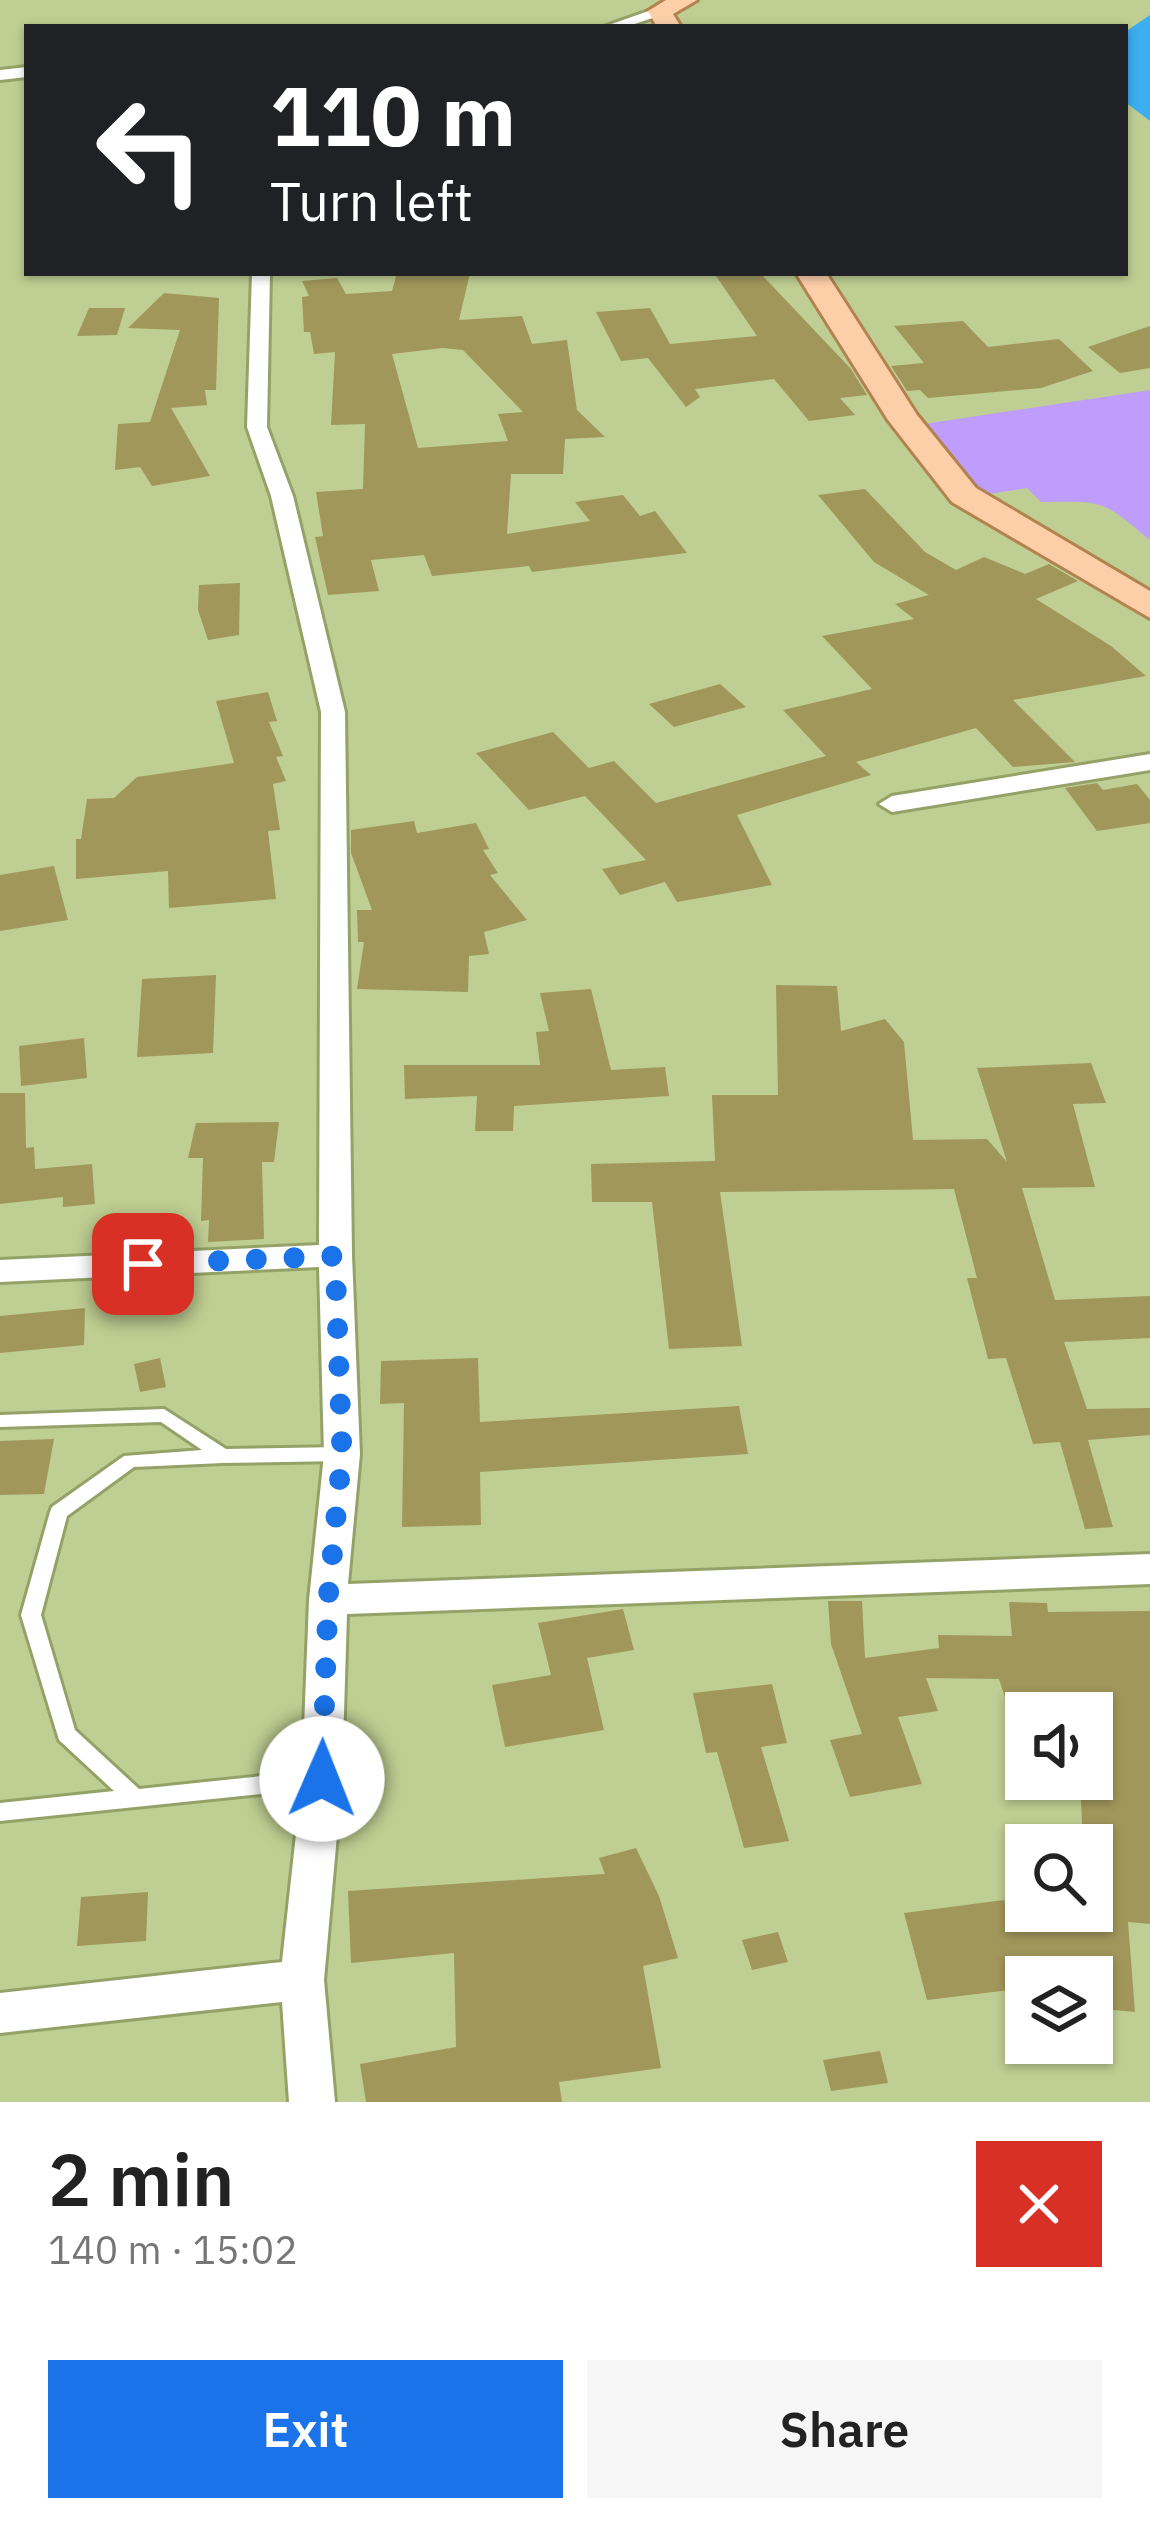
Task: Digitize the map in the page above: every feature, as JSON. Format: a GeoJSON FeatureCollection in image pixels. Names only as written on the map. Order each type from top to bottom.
{"type":"FeatureCollection","features":[{"type":"Feature","properties":{"kind":"main road"},"geometry":{"type":"LineString","coordinates":[[664,19],[686,0]]}},
{"type":"Feature","properties":{"kind":"main road"},"geometry":{"type":"LineString","coordinates":[[813,276],[904,420],[964,495],[1150,607]]}},
{"type":"Feature","properties":{"kind":"street"},"geometry":{"type":"LineString","coordinates":[[630,24],[664,19]]}},
{"type":"Feature","properties":{"kind":"street"},"geometry":{"type":"LineString","coordinates":[[261,276],[257,427],[282,496],[333,712],[335,1256],[342,1454],[328,1600],[322,1779],[302,1980],[312,2102]]}},
{"type":"Feature","properties":{"kind":"street"},"geometry":{"type":"LineString","coordinates":[[892,804],[1150,762]]}},
{"type":"Feature","properties":{"kind":"street"},"geometry":{"type":"LineString","coordinates":[[0,1270],[335,1256]]}},
{"type":"Feature","properties":{"kind":"street"},"geometry":{"type":"LineString","coordinates":[[328,1600],[1150,1569]]}},
{"type":"Feature","properties":{"kind":"street"},"geometry":{"type":"LineString","coordinates":[[0,2012],[302,1980]]}},
{"type":"Feature","properties":{"kind":"lane"},"geometry":{"type":"LineString","coordinates":[[0,1421],[164,1415],[223,1456]]}},
{"type":"Feature","properties":{"kind":"lane"},"geometry":{"type":"LineString","coordinates":[[133,1796],[66,1734],[31,1615],[59,1512],[130,1461],[342,1454]]}},
{"type":"Feature","properties":{"kind":"lane"},"geometry":{"type":"LineString","coordinates":[[0,1812],[322,1779]]}},
{"type":"Feature","properties":{"kind":"shaded area"},"geometry":{"type":"Polygon","coordinates":[[[1150,390],[1150,540],[1102,506],[1041,502],[1027,488],[982,495],[924,424],[1150,390]]]}},
{"type":"Feature","properties":{"kind":"water"},"geometry":{"type":"Polygon","coordinates":[[[1150,15],[1150,121],[1128,104],[1128,30],[1150,15]]]}},
{"type":"Feature","properties":{"kind":"building"},"geometry":{"type":"Polygon","coordinates":[[[396,276],[469,276],[459,320],[522,316],[532,344],[567,340],[577,410],[605,437],[565,439],[563,474],[511,474],[507,534],[590,521],[575,502],[623,495],[640,516],[655,511],[687,553],[532,572],[529,566],[432,576],[424,555],[371,560],[379,591],[328,595],[315,537],[323,536],[316,492],[363,489],[365,424],[331,425],[335,352],[314,354],[310,332],[304,332],[302,297],[309,296],[302,281],[337,278],[346,294],[392,291],[396,276]],[[463,350],[392,354],[418,448],[508,441],[498,414],[523,412],[463,350]]]}},
{"type":"Feature","properties":{"kind":"building"},"geometry":{"type":"Polygon","coordinates":[[[716,276],[763,276],[851,369],[867,395],[840,398],[855,415],[809,421],[774,379],[695,389],[700,397],[686,407],[648,358],[621,361],[596,312],[650,308],[670,344],[757,336],[716,276]]]}},
{"type":"Feature","properties":{"kind":"building"},"geometry":{"type":"Polygon","coordinates":[[[164,293],[219,298],[216,390],[205,390],[207,405],[171,408],[210,476],[152,486],[140,467],[115,470],[118,424],[150,422],[180,330],[128,328],[164,293]]]}},
{"type":"Feature","properties":{"kind":"building"},"geometry":{"type":"Polygon","coordinates":[[[89,308],[125,308],[117,335],[77,336],[89,308]]]}},
{"type":"Feature","properties":{"kind":"building"},"geometry":{"type":"Polygon","coordinates":[[[963,321],[988,347],[1059,339],[1093,371],[1041,388],[928,398],[920,390],[907,391],[891,366],[924,363],[894,326],[963,321]]]}},
{"type":"Feature","properties":{"kind":"building"},"geometry":{"type":"Polygon","coordinates":[[[1150,326],[1150,368],[1120,373],[1088,347],[1150,326]]]}},
{"type":"Feature","properties":{"kind":"building"},"geometry":{"type":"Polygon","coordinates":[[[865,489],[925,552],[956,570],[984,557],[1025,574],[1049,564],[1078,581],[1036,599],[1111,646],[1146,676],[1013,700],[1075,762],[1013,767],[976,728],[856,762],[871,775],[737,815],[772,885],[677,902],[665,882],[620,895],[602,869],[646,860],[585,796],[529,810],[476,753],[553,732],[589,768],[614,761],[656,803],[826,756],[783,710],[872,689],[822,636],[914,619],[895,604],[929,595],[874,562],[818,495],[865,489]]]}},
{"type":"Feature","properties":{"kind":"building"},"geometry":{"type":"Polygon","coordinates":[[[240,583],[239,635],[208,640],[198,610],[199,585],[240,583]]]}},
{"type":"Feature","properties":{"kind":"building"},"geometry":{"type":"Polygon","coordinates":[[[720,684],[746,707],[674,727],[649,704],[720,684]]]}},
{"type":"Feature","properties":{"kind":"building"},"geometry":{"type":"Polygon","coordinates":[[[268,692],[277,721],[269,722],[283,756],[276,757],[286,781],[273,784],[280,830],[268,831],[276,899],[169,908],[168,871],[76,879],[76,839],[81,839],[87,799],[114,798],[137,777],[234,763],[216,701],[268,692]]]}},
{"type":"Feature","properties":{"kind":"building"},"geometry":{"type":"Polygon","coordinates":[[[1097,783],[1103,790],[1137,784],[1150,800],[1150,823],[1097,831],[1065,788],[1097,783]]]}},
{"type":"Feature","properties":{"kind":"building"},"geometry":{"type":"Polygon","coordinates":[[[414,821],[417,833],[476,823],[489,849],[483,850],[498,873],[490,875],[527,920],[484,932],[489,954],[469,956],[468,992],[357,989],[364,942],[358,942],[357,910],[372,910],[351,853],[351,830],[414,821]]]}},
{"type":"Feature","properties":{"kind":"building"},"geometry":{"type":"Polygon","coordinates":[[[54,866],[68,920],[0,931],[0,875],[54,866]]]}},
{"type":"Feature","properties":{"kind":"building"},"geometry":{"type":"Polygon","coordinates":[[[216,975],[213,1053],[137,1057],[142,979],[216,975]]]}},
{"type":"Feature","properties":{"kind":"building"},"geometry":{"type":"Polygon","coordinates":[[[776,985],[837,986],[841,1031],[885,1019],[904,1042],[913,1140],[987,1139],[1007,1162],[977,1068],[1091,1063],[1106,1103],[1073,1104],[1095,1187],[1022,1188],[1055,1300],[1150,1296],[1150,1338],[1064,1342],[1087,1409],[1150,1408],[1150,1435],[1088,1440],[1113,1527],[1085,1529],[1060,1442],[1033,1444],[1006,1358],[988,1359],[967,1278],[977,1278],[954,1189],[720,1192],[742,1346],[669,1349],[652,1202],[592,1202],[591,1164],[715,1161],[712,1095],[778,1095],[776,985]]]}},
{"type":"Feature","properties":{"kind":"building"},"geometry":{"type":"Polygon","coordinates":[[[591,989],[611,1070],[665,1067],[669,1096],[514,1106],[513,1131],[475,1131],[477,1096],[405,1099],[404,1065],[540,1065],[536,1032],[549,1031],[540,993],[591,989]]]}},
{"type":"Feature","properties":{"kind":"building"},"geometry":{"type":"Polygon","coordinates":[[[84,1038],[87,1078],[21,1086],[19,1046],[84,1038]]]}},
{"type":"Feature","properties":{"kind":"building"},"geometry":{"type":"Polygon","coordinates":[[[0,1093],[25,1093],[26,1148],[34,1147],[35,1169],[92,1164],[95,1204],[63,1207],[63,1197],[0,1204],[0,1093]]]}},
{"type":"Feature","properties":{"kind":"building"},"geometry":{"type":"Polygon","coordinates":[[[279,1122],[274,1162],[262,1162],[264,1239],[208,1242],[209,1220],[201,1221],[203,1158],[188,1158],[196,1123],[279,1122]]]}},
{"type":"Feature","properties":{"kind":"building"},"geometry":{"type":"Polygon","coordinates":[[[85,1308],[84,1345],[0,1353],[0,1316],[85,1308]]]}},
{"type":"Feature","properties":{"kind":"building"},"geometry":{"type":"Polygon","coordinates":[[[160,1358],[166,1387],[140,1392],[134,1364],[160,1358]]]}},
{"type":"Feature","properties":{"kind":"building"},"geometry":{"type":"Polygon","coordinates":[[[478,1358],[480,1422],[739,1406],[748,1454],[480,1472],[481,1525],[402,1527],[404,1403],[380,1404],[381,1361],[478,1358]]]}},
{"type":"Feature","properties":{"kind":"building"},"geometry":{"type":"Polygon","coordinates":[[[54,1439],[44,1494],[0,1495],[0,1441],[54,1439]]]}},
{"type":"Feature","properties":{"kind":"building"},"geometry":{"type":"Polygon","coordinates":[[[828,1601],[862,1601],[865,1658],[939,1648],[938,1635],[1012,1636],[1009,1602],[1047,1603],[1048,1612],[1150,1611],[1150,1924],[1128,1922],[1135,2012],[1113,2010],[1113,1956],[1005,1956],[1005,1991],[927,2000],[904,1913],[1004,1900],[1005,1932],[1113,1932],[1113,1824],[1082,1824],[1081,1800],[1113,1800],[1113,1692],[1005,1692],[1005,1698],[999,1679],[926,1678],[938,1711],[898,1717],[922,1784],[850,1797],[830,1740],[862,1734],[831,1644],[828,1601]]]}},
{"type":"Feature","properties":{"kind":"building"},"geometry":{"type":"Polygon","coordinates":[[[623,1609],[634,1650],[587,1658],[604,1730],[505,1747],[492,1685],[551,1675],[538,1623],[623,1609]]]}},
{"type":"Feature","properties":{"kind":"building"},"geometry":{"type":"Polygon","coordinates":[[[772,1684],[787,1743],[761,1747],[789,1841],[744,1848],[717,1752],[706,1753],[693,1693],[772,1684]]]}},
{"type":"Feature","properties":{"kind":"building"},"geometry":{"type":"Polygon","coordinates":[[[636,1848],[659,1896],[678,1958],[643,1966],[661,2068],[559,2082],[562,2102],[366,2102],[360,2064],[456,2047],[454,1953],[351,1963],[348,1891],[605,1874],[599,1858],[636,1848]]]}},
{"type":"Feature","properties":{"kind":"building"},"geometry":{"type":"Polygon","coordinates":[[[148,1892],[146,1941],[77,1946],[81,1897],[148,1892]]]}},
{"type":"Feature","properties":{"kind":"building"},"geometry":{"type":"Polygon","coordinates":[[[778,1932],[788,1962],[752,1970],[742,1940],[778,1932]]]}},
{"type":"Feature","properties":{"kind":"building"},"geometry":{"type":"Polygon","coordinates":[[[880,2051],[888,2083],[831,2091],[823,2060],[880,2051]]]}},
{"type":"Feature","properties":{"kind":"route"},"geometry":{"type":"LineString","coordinates":[[143,1264],[335,1256],[342,1454],[328,1600],[322,1779]]}}]}
